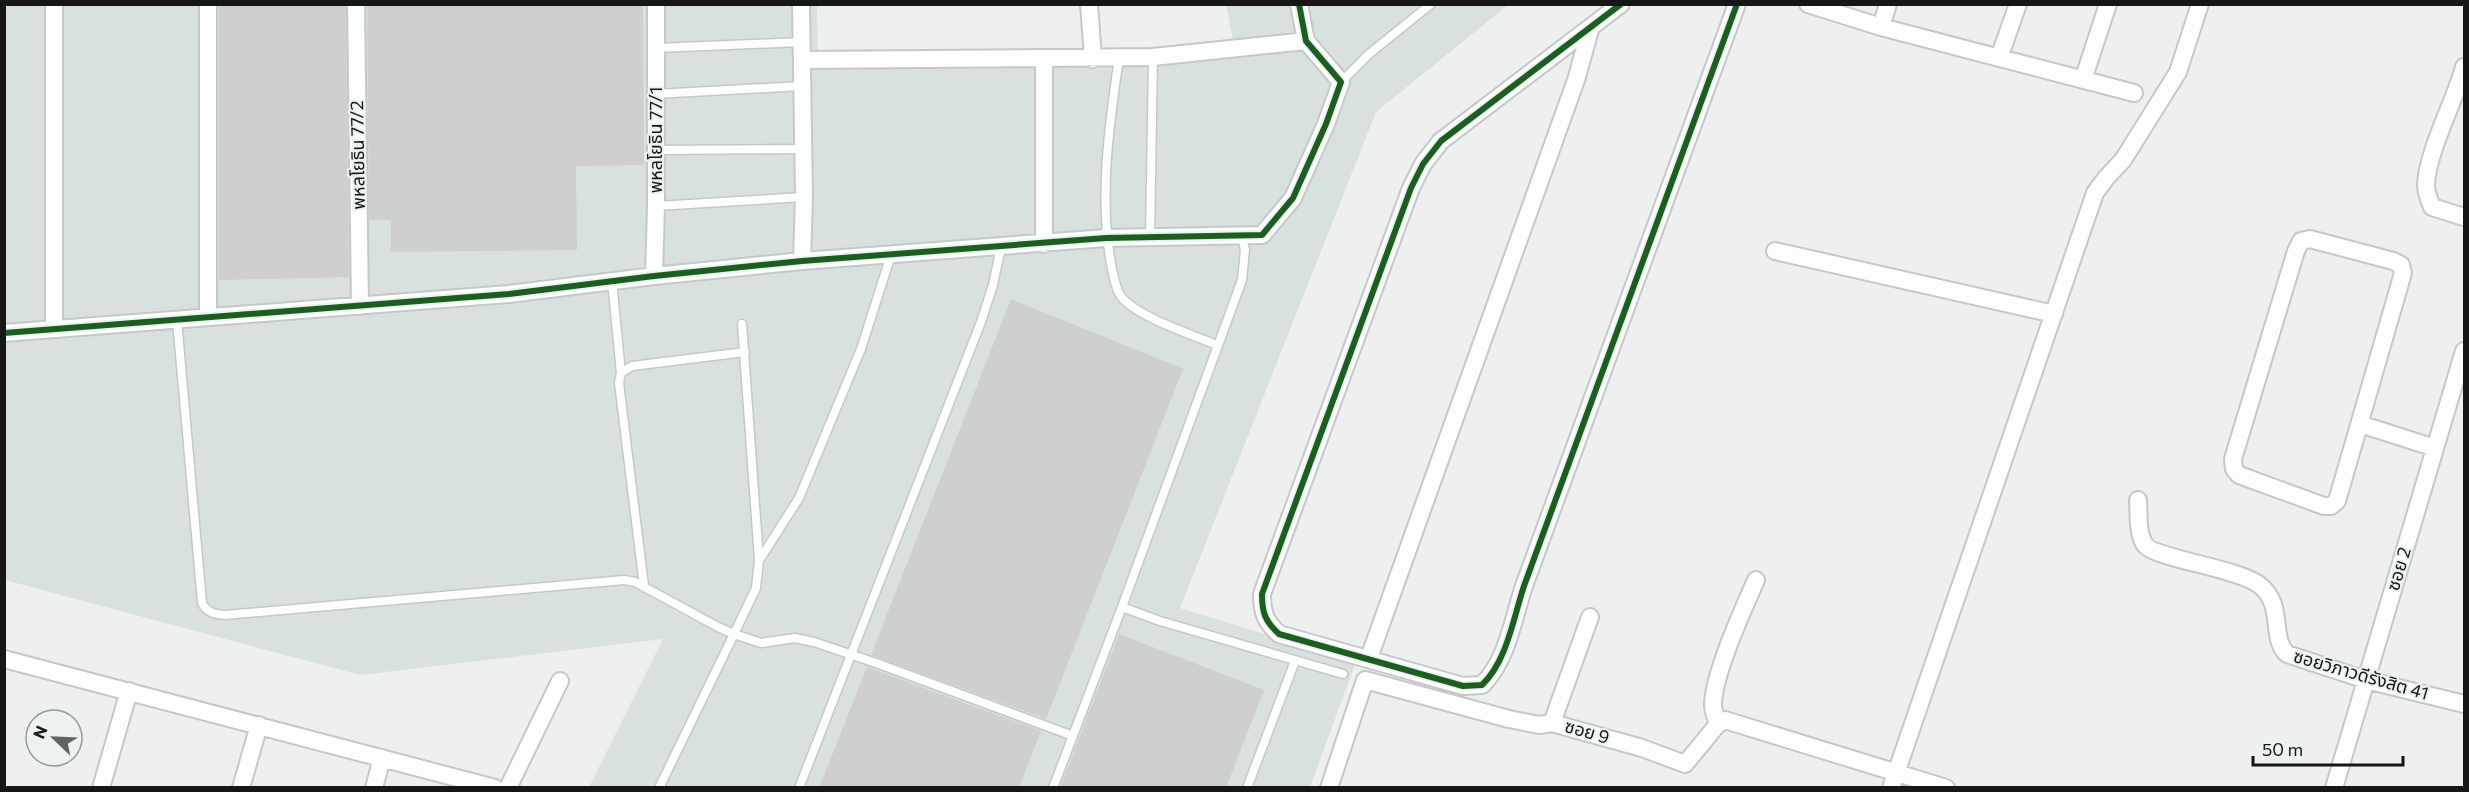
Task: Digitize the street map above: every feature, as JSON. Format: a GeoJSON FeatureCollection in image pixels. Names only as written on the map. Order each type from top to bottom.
{"type":"FeatureCollection","features":[{"type":"Feature","properties":{"kind":"street"},"geometry":{"type":"LineString","coordinates":[[54,4],[54,329]]}},
{"type":"Feature","properties":{"kind":"street"},"geometry":{"type":"LineString","coordinates":[[208,4],[208,317]]}},
{"type":"Feature","properties":{"kind":"street","name":"พหลโยธิน 77/2"},"geometry":{"type":"LineString","coordinates":[[356,4],[360,306]]}},
{"type":"Feature","properties":{"kind":"street","name":"พหลโยธิน 77/1"},"geometry":{"type":"LineString","coordinates":[[654,276],[656,4]]}},
{"type":"Feature","properties":{"kind":"street"},"geometry":{"type":"LineString","coordinates":[[801,4],[804,197],[802,261]]}},
{"type":"Feature","properties":{"kind":"street"},"geometry":{"type":"LineString","coordinates":[[1089,4],[1092,59]]}},
{"type":"Feature","properties":{"kind":"street"},"geometry":{"type":"LineString","coordinates":[[1622,4],[1441,141],[1423,164],[1411,188],[1262,594],[1262,612],[1279,634],[1463,686],[1482,686],[1492,675],[1504,649],[1524,586],[1737,4]]}},
{"type":"Feature","properties":{"kind":"street"},"geometry":{"type":"LineString","coordinates":[[1808,4],[1881,27],[2134,93]]}},
{"type":"Feature","properties":{"kind":"street"},"geometry":{"type":"LineString","coordinates":[[1881,27],[1888,4]]}},
{"type":"Feature","properties":{"kind":"street"},"geometry":{"type":"LineString","coordinates":[[1999,58],[2018,4]]}},
{"type":"Feature","properties":{"kind":"street"},"geometry":{"type":"LineString","coordinates":[[2083,80],[2108,4]]}},
{"type":"Feature","properties":{"kind":"street"},"geometry":{"type":"LineString","coordinates":[[1894,780],[2096,193],[2106,177],[2123,160],[2178,72],[2200,4]]}},
{"type":"Feature","properties":{"kind":"street"},"geometry":{"type":"LineString","coordinates":[[4,333],[509,294],[802,261],[1001,248],[1106,238],[1262,235],[1293,198],[1326,124],[1341,82],[1306,41],[1302,6]]}},
{"type":"Feature","properties":{"kind":"street"},"geometry":{"type":"LineString","coordinates":[[1369,658],[1576,80],[1590,30]]}},
{"type":"Feature","properties":{"kind":"street"},"geometry":{"type":"LineString","coordinates":[[802,60],[1153,57],[1306,41]]}},
{"type":"Feature","properties":{"kind":"street"},"geometry":{"type":"LineString","coordinates":[[1044,59],[1044,244]]}},
{"type":"Feature","properties":{"kind":"street"},"geometry":{"type":"LineString","coordinates":[[2464,67],[2442,128],[2426,183],[2427,196],[2432,207],[2464,217]]}},
{"type":"Feature","properties":{"kind":"street"},"geometry":{"type":"LineString","coordinates":[[2310,239],[2401,265],[2403,273],[2360,424],[2337,501],[2331,506],[2324,506],[2239,475],[2234,469],[2233,459],[2301,241],[2310,239]]}},
{"type":"Feature","properties":{"kind":"street"},"geometry":{"type":"LineString","coordinates":[[1775,251],[2054,314]]}},
{"type":"Feature","properties":{"kind":"street","name":"ซอย 2"},"geometry":{"type":"LineString","coordinates":[[2334,788],[2464,351]]}},
{"type":"Feature","properties":{"kind":"street"},"geometry":{"type":"LineString","coordinates":[[2360,424],[2435,448]]}},
{"type":"Feature","properties":{"kind":"street","name":"ซอยวิภาวดีรังสิต 41"},"geometry":{"type":"LineString","coordinates":[[2138,500],[2140,536],[2146,548],[2162,555],[2240,574],[2259,584],[2270,597],[2275,608],[2281,648],[2287,654],[2366,680],[2464,704]]}},
{"type":"Feature","properties":{"kind":"street"},"geometry":{"type":"LineString","coordinates":[[1756,580],[1727,651],[1717,686],[1713,704],[1718,724],[1725,720],[1894,780],[1946,788]]}},
{"type":"Feature","properties":{"kind":"street"},"geometry":{"type":"LineString","coordinates":[[1552,723],[1590,617]]}},
{"type":"Feature","properties":{"kind":"street"},"geometry":{"type":"LineString","coordinates":[[4,659],[495,788]]}},
{"type":"Feature","properties":{"kind":"street","name":"ซอย 9"},"geometry":{"type":"LineString","coordinates":[[1329,788],[1365,680],[1509,719],[1539,725],[1552,723],[1642,748],[1685,764],[1718,724]]}},
{"type":"Feature","properties":{"kind":"street"},"geometry":{"type":"LineString","coordinates":[[508,788],[560,681]]}},
{"type":"Feature","properties":{"kind":"street"},"geometry":{"type":"LineString","coordinates":[[101,788],[129,691]]}},
{"type":"Feature","properties":{"kind":"street"},"geometry":{"type":"LineString","coordinates":[[241,788],[259,725]]}},
{"type":"Feature","properties":{"kind":"street"},"geometry":{"type":"LineString","coordinates":[[374,788],[382,758]]}},
{"type":"Feature","properties":{"kind":"lane"},"geometry":{"type":"LineString","coordinates":[[1341,82],[1369,54],[1431,4]]}},
{"type":"Feature","properties":{"kind":"lane"},"geometry":{"type":"LineString","coordinates":[[656,48],[802,42]]}},
{"type":"Feature","properties":{"kind":"lane"},"geometry":{"type":"LineString","coordinates":[[1150,238],[1153,57]]}},
{"type":"Feature","properties":{"kind":"lane"},"geometry":{"type":"LineString","coordinates":[[1119,58],[1107,164],[1106,238],[1120,295],[1133,307],[1175,328],[1217,345]]}},
{"type":"Feature","properties":{"kind":"lane"},"geometry":{"type":"LineString","coordinates":[[655,94],[802,86]]}},
{"type":"Feature","properties":{"kind":"lane"},"geometry":{"type":"LineString","coordinates":[[655,150],[803,149]]}},
{"type":"Feature","properties":{"kind":"lane"},"geometry":{"type":"LineString","coordinates":[[656,206],[804,197]]}},
{"type":"Feature","properties":{"kind":"lane"},"geometry":{"type":"LineString","coordinates":[[1053,788],[1242,280],[1245,250],[1242,236]]}},
{"type":"Feature","properties":{"kind":"lane"},"geometry":{"type":"LineString","coordinates":[[799,788],[981,322],[993,285],[1001,248]]}},
{"type":"Feature","properties":{"kind":"lane"},"geometry":{"type":"LineString","coordinates":[[759,560],[799,498],[861,349],[891,255]]}},
{"type":"Feature","properties":{"kind":"lane"},"geometry":{"type":"LineString","coordinates":[[612,281],[621,373],[619,383],[644,586]]}},
{"type":"Feature","properties":{"kind":"lane"},"geometry":{"type":"LineString","coordinates":[[177,320],[202,603],[210,612],[225,615],[624,580],[644,586],[734,634],[761,643],[799,638],[1073,736]]}},
{"type":"Feature","properties":{"kind":"lane"},"geometry":{"type":"LineString","coordinates":[[659,788],[756,588],[759,560],[742,324]]}},
{"type":"Feature","properties":{"kind":"lane"},"geometry":{"type":"LineString","coordinates":[[621,373],[632,366],[745,352]]}},
{"type":"Feature","properties":{"kind":"lane"},"geometry":{"type":"LineString","coordinates":[[1122,607],[1160,621],[1343,674]]}},
{"type":"Feature","properties":{"kind":"lane"},"geometry":{"type":"LineString","coordinates":[[1247,788],[1295,661]]}},
{"type":"Feature","properties":{"kind":"shaded area"},"geometry":{"type":"Polygon","coordinates":[[[4,5],[817,5],[818,52],[1234,46],[1226,5],[1508,5],[1376,112],[1180,608],[1356,662],[1310,787],[589,787],[663,639],[360,675],[5,580],[4,5]]]}},
{"type":"Feature","properties":{"kind":"building"},"geometry":{"type":"Polygon","coordinates":[[[219,4],[346,4],[349,277],[219,280],[219,4]]]}},
{"type":"Feature","properties":{"kind":"building"},"geometry":{"type":"Polygon","coordinates":[[[367,4],[643,4],[644,165],[576,166],[577,250],[391,252],[391,220],[369,220],[367,4]]]}},
{"type":"Feature","properties":{"kind":"building"},"geometry":{"type":"Polygon","coordinates":[[[1011,299],[1183,369],[1046,719],[871,655],[1011,299]]]}},
{"type":"Feature","properties":{"kind":"building"},"geometry":{"type":"Polygon","coordinates":[[[1119,634],[1264,690],[1226,788],[1060,788],[1119,634]]]}},
{"type":"Feature","properties":{"kind":"building"},"geometry":{"type":"Polygon","coordinates":[[[867,667],[1041,731],[1019,788],[819,788],[867,667]]]}},
{"type":"Feature","properties":{"kind":"cycle path"},"geometry":{"type":"LineString","coordinates":[[4,333],[509,294],[802,261],[1106,238],[1262,235],[1293,198],[1326,124],[1341,82],[1306,41],[1299,4]]}},
{"type":"Feature","properties":{"kind":"cycle path"},"geometry":{"type":"LineString","coordinates":[[1621,4],[1441,141],[1423,164],[1411,188],[1262,594],[1265,616],[1279,634],[1463,686],[1482,685],[1491,675],[1508,639],[1524,586],[1737,4]]}}]}
